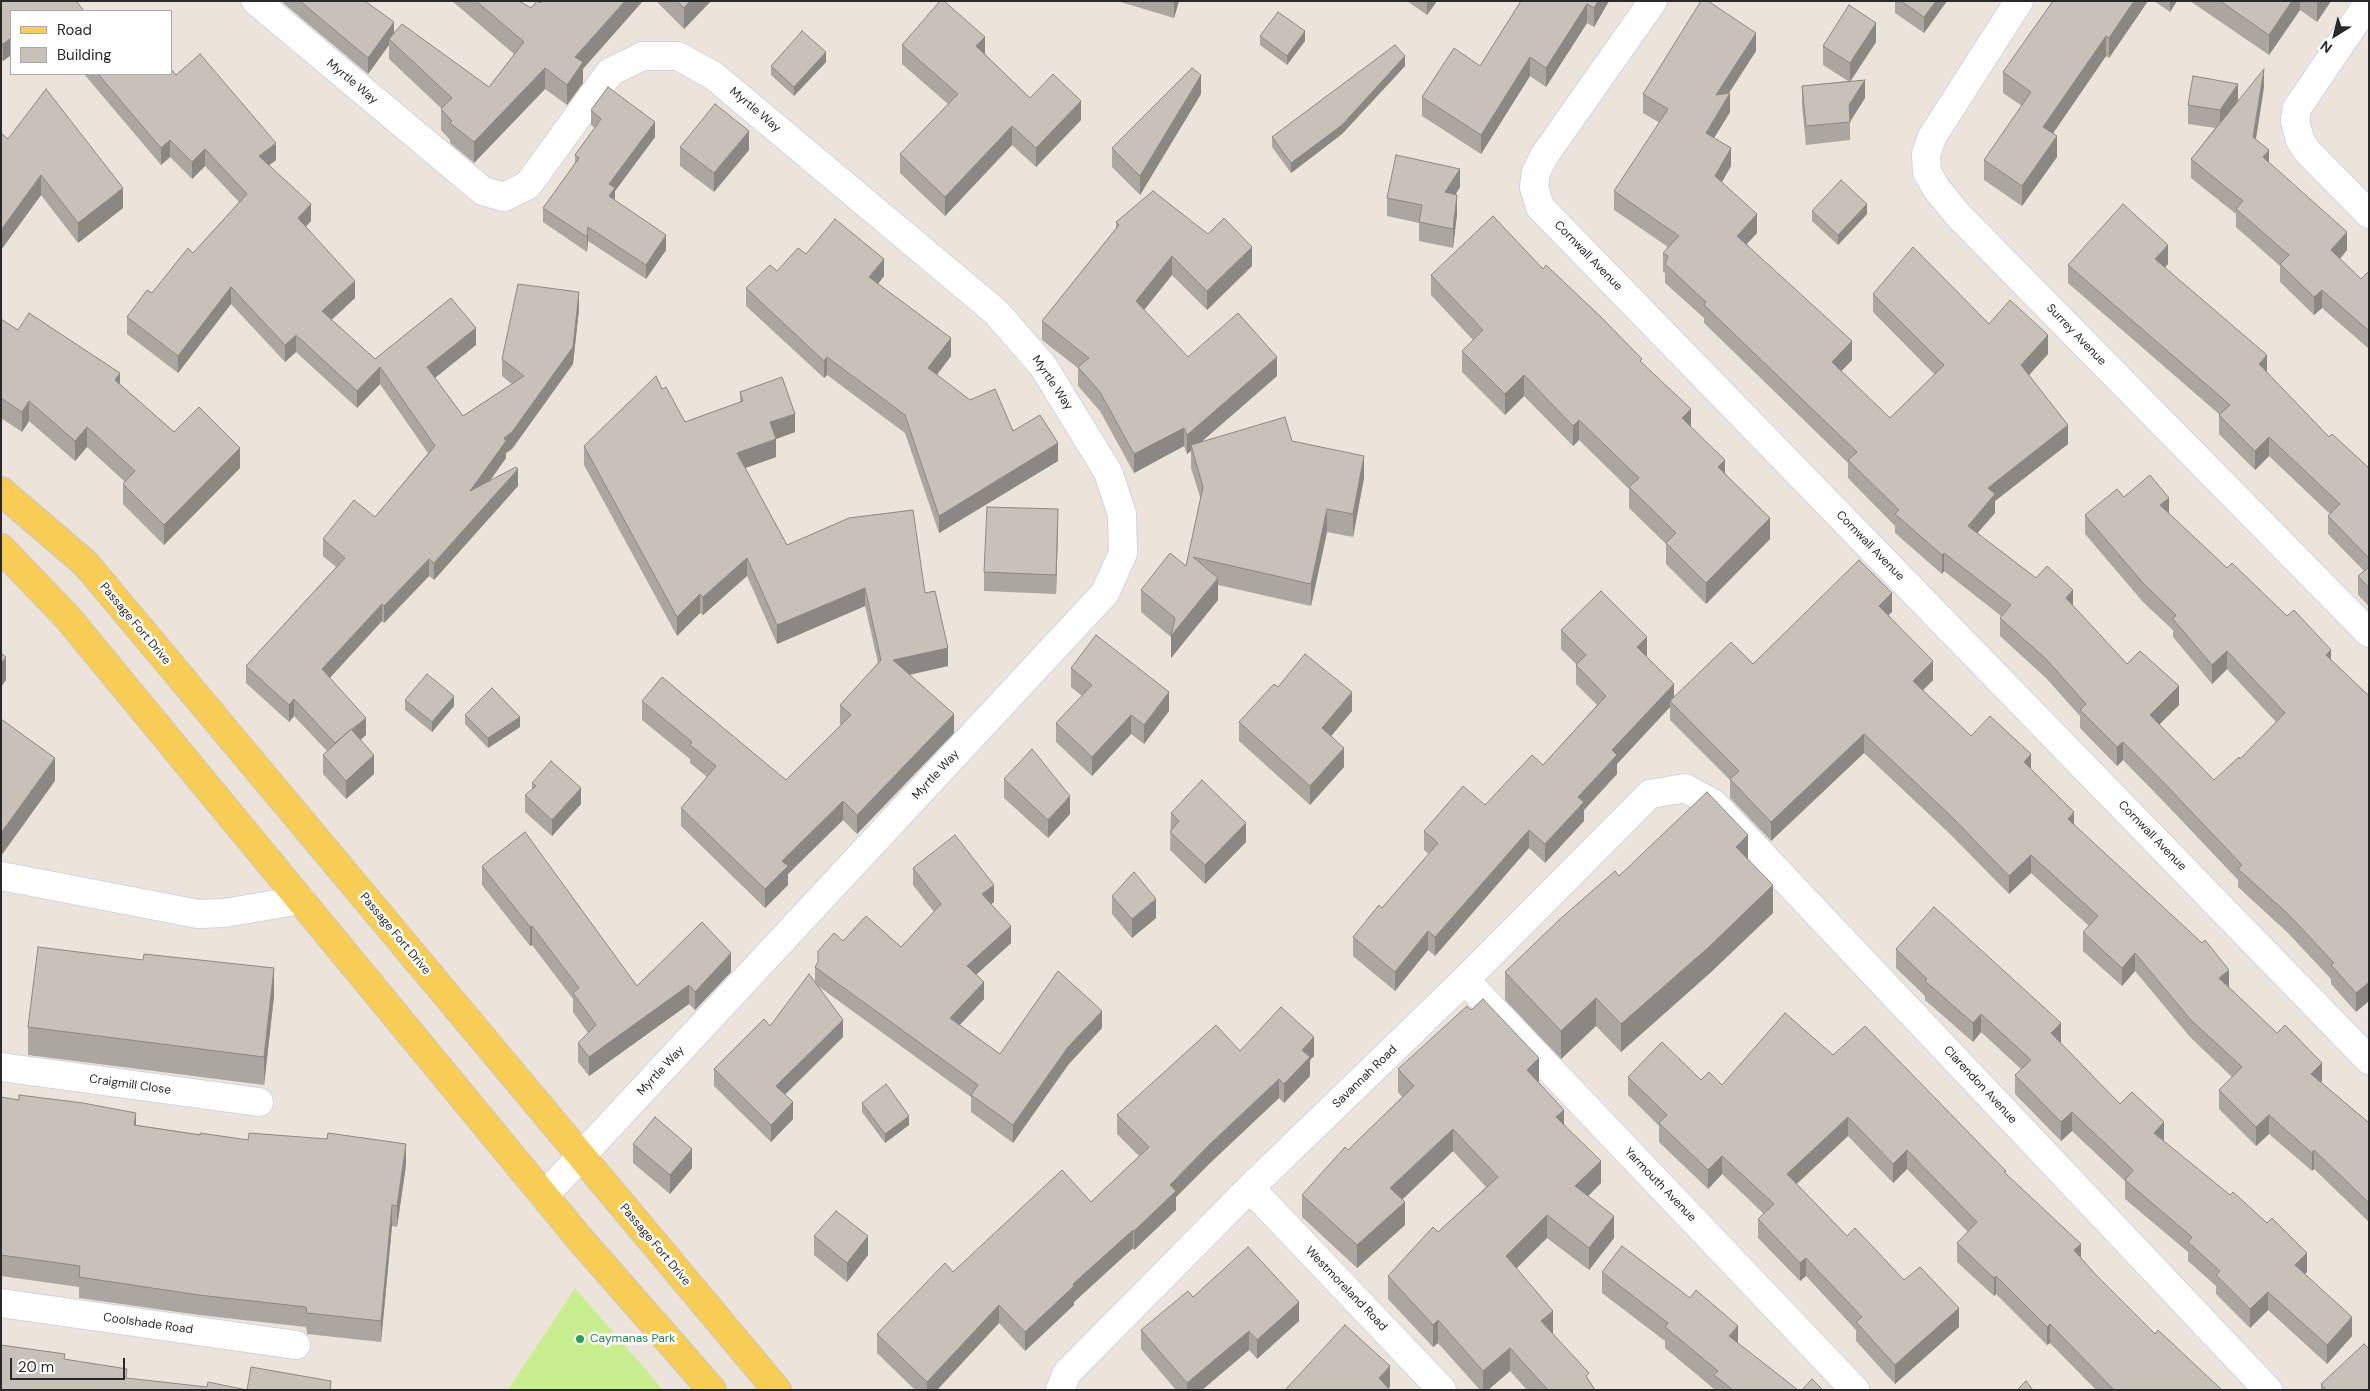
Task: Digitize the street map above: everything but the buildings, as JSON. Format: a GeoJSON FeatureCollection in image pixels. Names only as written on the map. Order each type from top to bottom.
{"type":"FeatureCollection","features":[{"type":"Feature","properties":{"kind":"main road","name":"Passage Fort Drive"},"geometry":{"type":"LineString","coordinates":[[1,491],[86,564],[777,1390]]}},
{"type":"Feature","properties":{"kind":"main road"},"geometry":{"type":"LineString","coordinates":[[1,548],[68,618],[544,1196],[712,1390]]}},
{"type":"Feature","properties":{"kind":"street","name":"Myrtle Way"},"geometry":{"type":"LineString","coordinates":[[256,1],[483,191],[504,196],[528,185],[610,72],[643,56],[678,56],[714,76],[996,312],[1043,366],[1108,472],[1122,514],[1123,553],[1105,593],[544,1196]]}},
{"type":"Feature","properties":{"kind":"street","name":"Cornwall Avenue"},"geometry":{"type":"LineString","coordinates":[[1652,1],[1544,156],[1536,172],[1534,187],[1540,207],[2369,1060]]}},
{"type":"Feature","properties":{"kind":"street","name":"Surrey Avenue"},"geometry":{"type":"LineString","coordinates":[[2019,1],[1932,137],[1926,154],[1927,172],[1936,188],[1958,215],[2369,633]]}},
{"type":"Feature","properties":{"kind":"street"},"geometry":{"type":"LineString","coordinates":[[2369,2],[2306,94],[2298,108],[2295,121],[2300,140],[2307,151],[2369,214]]}},
{"type":"Feature","properties":{"kind":"street","name":"Savannah Road"},"geometry":{"type":"LineString","coordinates":[[1060,1390],[1067,1373],[1250,1188],[1465,980],[1650,794],[1685,788]]}},
{"type":"Feature","properties":{"kind":"street","name":"Clarendon Avenue"},"geometry":{"type":"LineString","coordinates":[[1685,788],[1714,804],[2268,1390]]}},
{"type":"Feature","properties":{"kind":"street"},"geometry":{"type":"LineString","coordinates":[[1,876],[198,914],[224,913],[301,900]]}},
{"type":"Feature","properties":{"kind":"street","name":"Yarmouth Avenue"},"geometry":{"type":"LineString","coordinates":[[1465,980],[1855,1390]]}},
{"type":"Feature","properties":{"kind":"street","name":"Craigmill Close"},"geometry":{"type":"LineString","coordinates":[[1,1068],[259,1102]]}},
{"type":"Feature","properties":{"kind":"street","name":"Westmoreland Road"},"geometry":{"type":"LineString","coordinates":[[1250,1188],[1442,1390]]}},
{"type":"Feature","properties":{"kind":"street","name":"Coolshade Road"},"geometry":{"type":"LineString","coordinates":[[1,1303],[296,1345]]}},
{"type":"Feature","properties":{"kind":"green space","name":"Caymanas Park"},"geometry":{"type":"Polygon","coordinates":[[[575,1288],[663,1390],[508,1390],[575,1288]]]}},
{"type":"Feature","properties":{"kind":"place","name":"Caymanas Park"},"geometry":{"type":"Point","coordinates":[580,1339]}}]}
